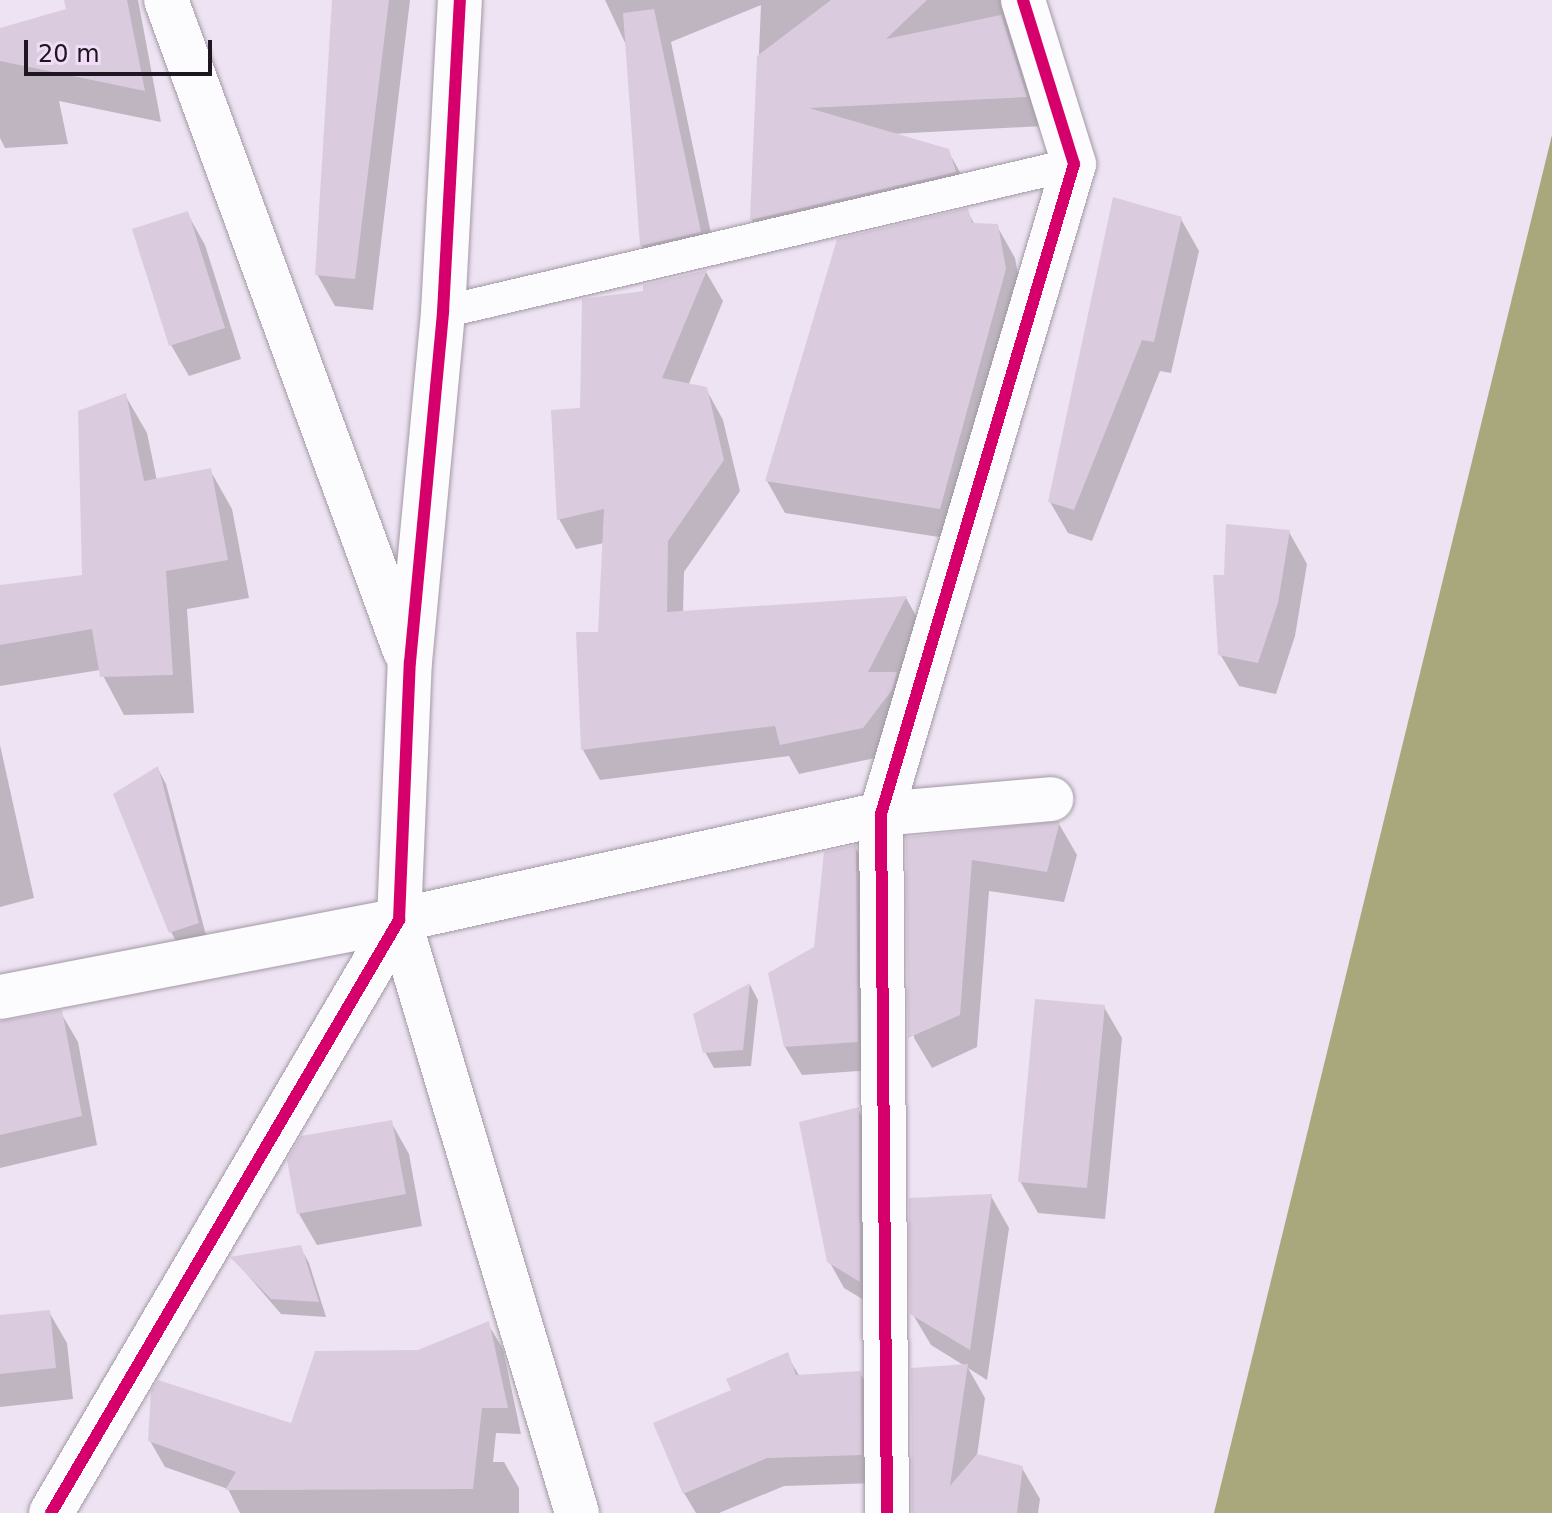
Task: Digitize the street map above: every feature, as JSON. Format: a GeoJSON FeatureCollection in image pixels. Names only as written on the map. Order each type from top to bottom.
{"type":"FeatureCollection","features":[{"type":"Feature","properties":{"kind":"street"},"geometry":{"type":"LineString","coordinates":[[166,0],[410,662]]}},
{"type":"Feature","properties":{"kind":"street"},"geometry":{"type":"LineString","coordinates":[[460,0],[443,312],[410,662],[399,920],[577,1513]]}},
{"type":"Feature","properties":{"kind":"street"},"geometry":{"type":"LineString","coordinates":[[887,1513],[881,814],[1074,164],[1023,0]]}},
{"type":"Feature","properties":{"kind":"street"},"geometry":{"type":"LineString","coordinates":[[0,997],[399,920],[881,814],[1051,799]]}},
{"type":"Feature","properties":{"kind":"street"},"geometry":{"type":"LineString","coordinates":[[51,1513],[399,920]]}},
{"type":"Feature","properties":{"kind":"lane"},"geometry":{"type":"LineString","coordinates":[[443,312],[1074,164]]}},
{"type":"Feature","properties":{"kind":"shaded area"},"geometry":{"type":"Polygon","coordinates":[[[1552,135],[1552,1513],[1214,1513],[1552,135]]]}},
{"type":"Feature","properties":{"kind":"building"},"geometry":{"type":"Polygon","coordinates":[[[64,0],[127,0],[145,91],[0,61],[0,28],[66,9],[64,0]]]}},
{"type":"Feature","properties":{"kind":"building"},"geometry":{"type":"Polygon","coordinates":[[[332,0],[389,0],[355,279],[315,275],[332,0]]]}},
{"type":"Feature","properties":{"kind":"building"},"geometry":{"type":"Polygon","coordinates":[[[831,0],[927,0],[886,39],[1001,15],[1027,97],[809,108],[949,149],[956,172],[750,220],[757,56],[831,0]]]}},
{"type":"Feature","properties":{"kind":"building"},"geometry":{"type":"Polygon","coordinates":[[[654,9],[701,232],[640,246],[623,13],[654,9]]]}},
{"type":"Feature","properties":{"kind":"building"},"geometry":{"type":"Polygon","coordinates":[[[1113,197],[1182,217],[1154,342],[1142,340],[1074,510],[1048,502],[1113,197]]]}},
{"type":"Feature","properties":{"kind":"building"},"geometry":{"type":"Polygon","coordinates":[[[968,208],[972,223],[998,224],[1006,269],[940,509],[765,481],[837,239],[968,208]]]}},
{"type":"Feature","properties":{"kind":"building"},"geometry":{"type":"Polygon","coordinates":[[[188,211],[225,328],[169,346],[132,229],[188,211]]]}},
{"type":"Feature","properties":{"kind":"building"},"geometry":{"type":"Polygon","coordinates":[[[707,270],[662,378],[707,387],[724,460],[668,541],[667,612],[907,596],[868,672],[897,672],[892,690],[863,728],[780,745],[775,726],[581,750],[576,632],[598,632],[604,509],[557,520],[551,410],[580,408],[582,299],[643,291],[643,285],[707,270]]]}},
{"type":"Feature","properties":{"kind":"building"},"geometry":{"type":"Polygon","coordinates":[[[126,393],[144,481],[211,468],[228,560],[166,571],[173,675],[100,677],[92,629],[0,645],[0,585],[82,575],[78,411],[126,393]]]}},
{"type":"Feature","properties":{"kind":"building"},"geometry":{"type":"Polygon","coordinates":[[[1226,524],[1290,530],[1278,603],[1258,663],[1218,655],[1213,575],[1224,575],[1226,524]]]}},
{"type":"Feature","properties":{"kind":"building"},"geometry":{"type":"Polygon","coordinates":[[[158,766],[199,923],[169,933],[113,794],[158,766]]]}},
{"type":"Feature","properties":{"kind":"building"},"geometry":{"type":"Polygon","coordinates":[[[1060,821],[1047,872],[972,860],[960,1015],[908,1038],[906,837],[1060,821]]]}},
{"type":"Feature","properties":{"kind":"building"},"geometry":{"type":"Polygon","coordinates":[[[856,845],[858,1042],[784,1047],[768,973],[814,947],[824,852],[856,845]]]}},
{"type":"Feature","properties":{"kind":"building"},"geometry":{"type":"Polygon","coordinates":[[[750,983],[743,1050],[703,1053],[693,1014],[750,983]]]}},
{"type":"Feature","properties":{"kind":"building"},"geometry":{"type":"Polygon","coordinates":[[[1035,999],[1105,1005],[1087,1188],[1018,1182],[1035,999]]]}},
{"type":"Feature","properties":{"kind":"building"},"geometry":{"type":"Polygon","coordinates":[[[62,1010],[82,1116],[0,1135],[0,1021],[62,1010]]]}},
{"type":"Feature","properties":{"kind":"building"},"geometry":{"type":"Polygon","coordinates":[[[859,1107],[860,1282],[827,1262],[799,1122],[859,1107]]]}},
{"type":"Feature","properties":{"kind":"building"},"geometry":{"type":"Polygon","coordinates":[[[392,1120],[406,1194],[297,1214],[287,1160],[301,1136],[392,1120]]]}},
{"type":"Feature","properties":{"kind":"building"},"geometry":{"type":"Polygon","coordinates":[[[992,1194],[970,1350],[910,1314],[909,1198],[992,1194]]]}},
{"type":"Feature","properties":{"kind":"building"},"geometry":{"type":"Polygon","coordinates":[[[301,1245],[319,1302],[271,1299],[230,1257],[301,1245]]]}},
{"type":"Feature","properties":{"kind":"building"},"geometry":{"type":"Polygon","coordinates":[[[50,1310],[56,1368],[0,1374],[0,1315],[50,1310]]]}},
{"type":"Feature","properties":{"kind":"building"},"geometry":{"type":"Polygon","coordinates":[[[489,1321],[508,1408],[482,1408],[473,1489],[225,1490],[236,1472],[148,1441],[151,1391],[158,1380],[291,1423],[315,1351],[418,1350],[489,1321]]]}},
{"type":"Feature","properties":{"kind":"building"},"geometry":{"type":"Polygon","coordinates":[[[788,1352],[796,1375],[861,1371],[862,1455],[767,1458],[683,1494],[653,1423],[731,1390],[726,1379],[788,1352]]]}},
{"type":"Feature","properties":{"kind":"building"},"geometry":{"type":"Polygon","coordinates":[[[968,1364],[950,1486],[977,1454],[1023,1466],[1017,1513],[912,1513],[911,1368],[968,1364]]]}},
{"type":"Feature","properties":{"kind":"cycle path"},"geometry":{"type":"LineString","coordinates":[[51,1513],[399,920],[410,662],[443,312],[460,0]]}},
{"type":"Feature","properties":{"kind":"cycle path"},"geometry":{"type":"LineString","coordinates":[[887,1513],[881,814],[1074,164],[1023,0]]}}]}
